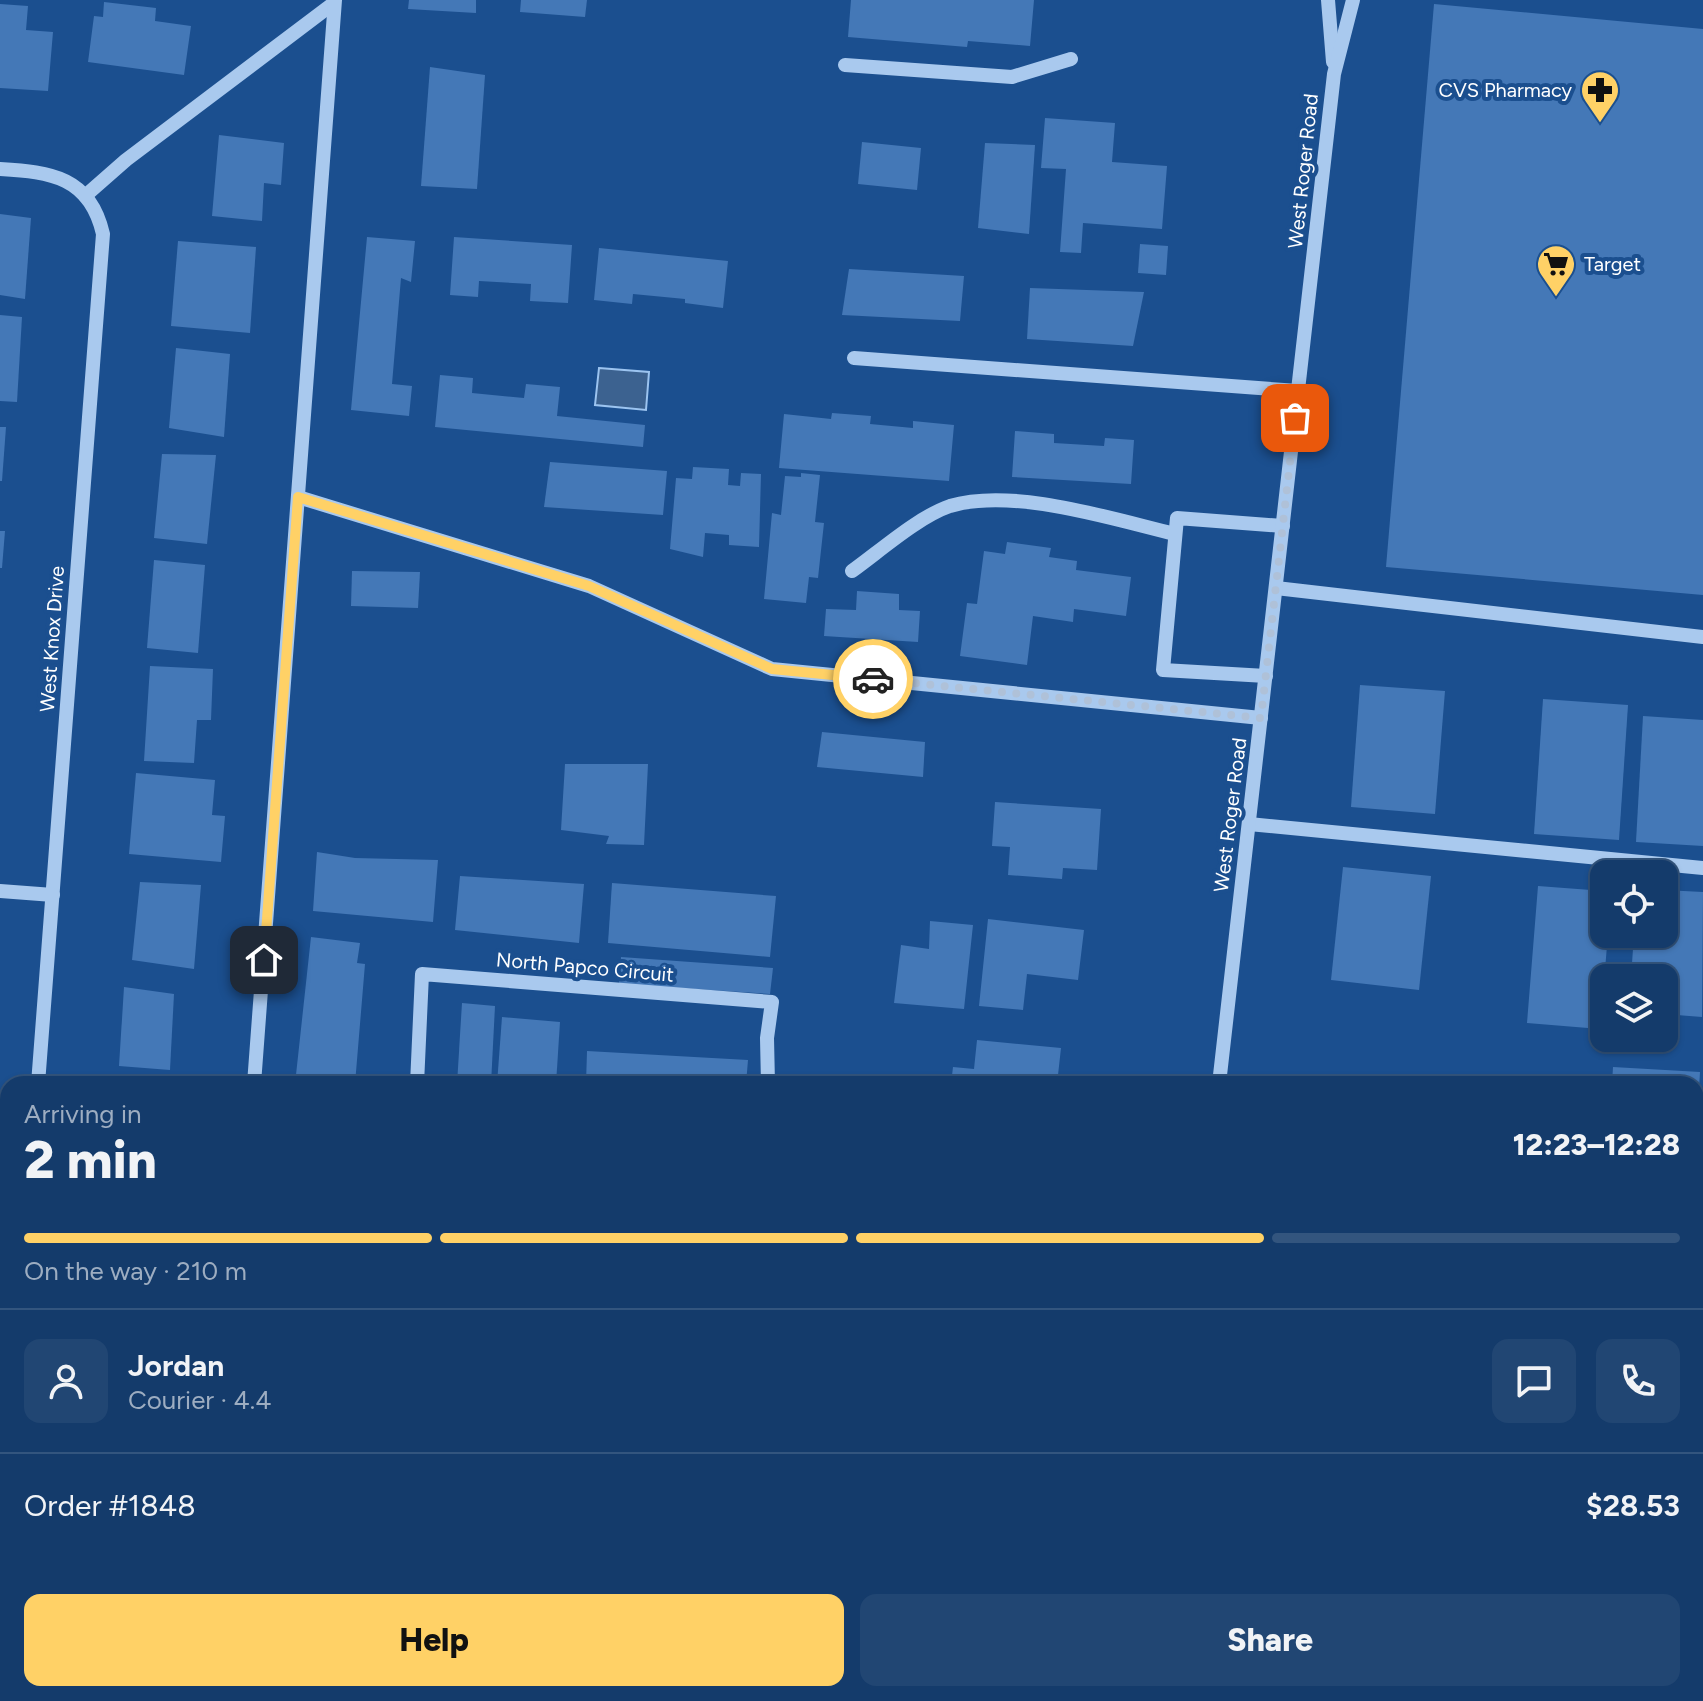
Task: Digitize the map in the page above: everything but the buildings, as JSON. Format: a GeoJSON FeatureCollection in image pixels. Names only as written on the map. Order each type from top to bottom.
{"type":"FeatureCollection","features":[{"type":"Feature","properties":{"kind":"street","name":"West Roger Road"},"geometry":{"type":"LineString","coordinates":[[1328,0],[1334,74]]}},
{"type":"Feature","properties":{"kind":"street","name":"West Roger Road"},"geometry":{"type":"LineString","coordinates":[[1220,1076],[1334,74],[1353,0]]}},
{"type":"Feature","properties":{"kind":"street"},"geometry":{"type":"LineString","coordinates":[[0,169],[65,180],[88,198],[126,160],[334,1]]}},
{"type":"Feature","properties":{"kind":"street"},"geometry":{"type":"LineString","coordinates":[[255,1076],[334,1]]}},
{"type":"Feature","properties":{"kind":"street"},"geometry":{"type":"LineString","coordinates":[[845,65],[1012,77],[1071,59]]}},
{"type":"Feature","properties":{"kind":"street","name":"West Knox Drive"},"geometry":{"type":"LineString","coordinates":[[39,1076],[102,248],[98,212],[88,198]]}},
{"type":"Feature","properties":{"kind":"street"},"geometry":{"type":"LineString","coordinates":[[854,358],[1298,391]]}},
{"type":"Feature","properties":{"kind":"street"},"geometry":{"type":"LineString","coordinates":[[298,497],[589,586],[772,669],[1261,718]]}},
{"type":"Feature","properties":{"kind":"street"},"geometry":{"type":"LineString","coordinates":[[852,571],[903,533],[950,506],[1011,501],[1065,508],[1175,534]]}},
{"type":"Feature","properties":{"kind":"street"},"geometry":{"type":"LineString","coordinates":[[1266,676],[1163,670],[1175,534],[1177,518],[1283,526]]}},
{"type":"Feature","properties":{"kind":"street"},"geometry":{"type":"LineString","coordinates":[[1276,588],[1703,637]]}},
{"type":"Feature","properties":{"kind":"street"},"geometry":{"type":"LineString","coordinates":[[1249,824],[1703,868]]}},
{"type":"Feature","properties":{"kind":"street"},"geometry":{"type":"LineString","coordinates":[[0,891],[53,895]]}},
{"type":"Feature","properties":{"kind":"street","name":"North Papco Circuit"},"geometry":{"type":"LineString","coordinates":[[417,1076],[422,974],[772,1002],[767,1038],[768,1076]]}},
{"type":"Feature","properties":{"kind":"water"},"geometry":{"type":"Polygon","coordinates":[[[599,368],[649,372],[646,410],[595,405],[599,368]]]}},
{"type":"Feature","properties":{"kind":"way so far"},"geometry":{"type":"LineString","coordinates":[[873,679],[1261,718],[1295,418]]}},
{"type":"Feature","properties":{"kind":"place","name":"CVS Pharmacy"},"geometry":{"type":"Point","coordinates":[1600,124]}},
{"type":"Feature","properties":{"kind":"place","name":"Target"},"geometry":{"type":"Point","coordinates":[1556,298]}},
{"type":"Feature","properties":{"kind":"route"},"geometry":{"type":"LineString","coordinates":[[264,960],[298,497],[589,586],[772,669],[873,679]]}}]}
